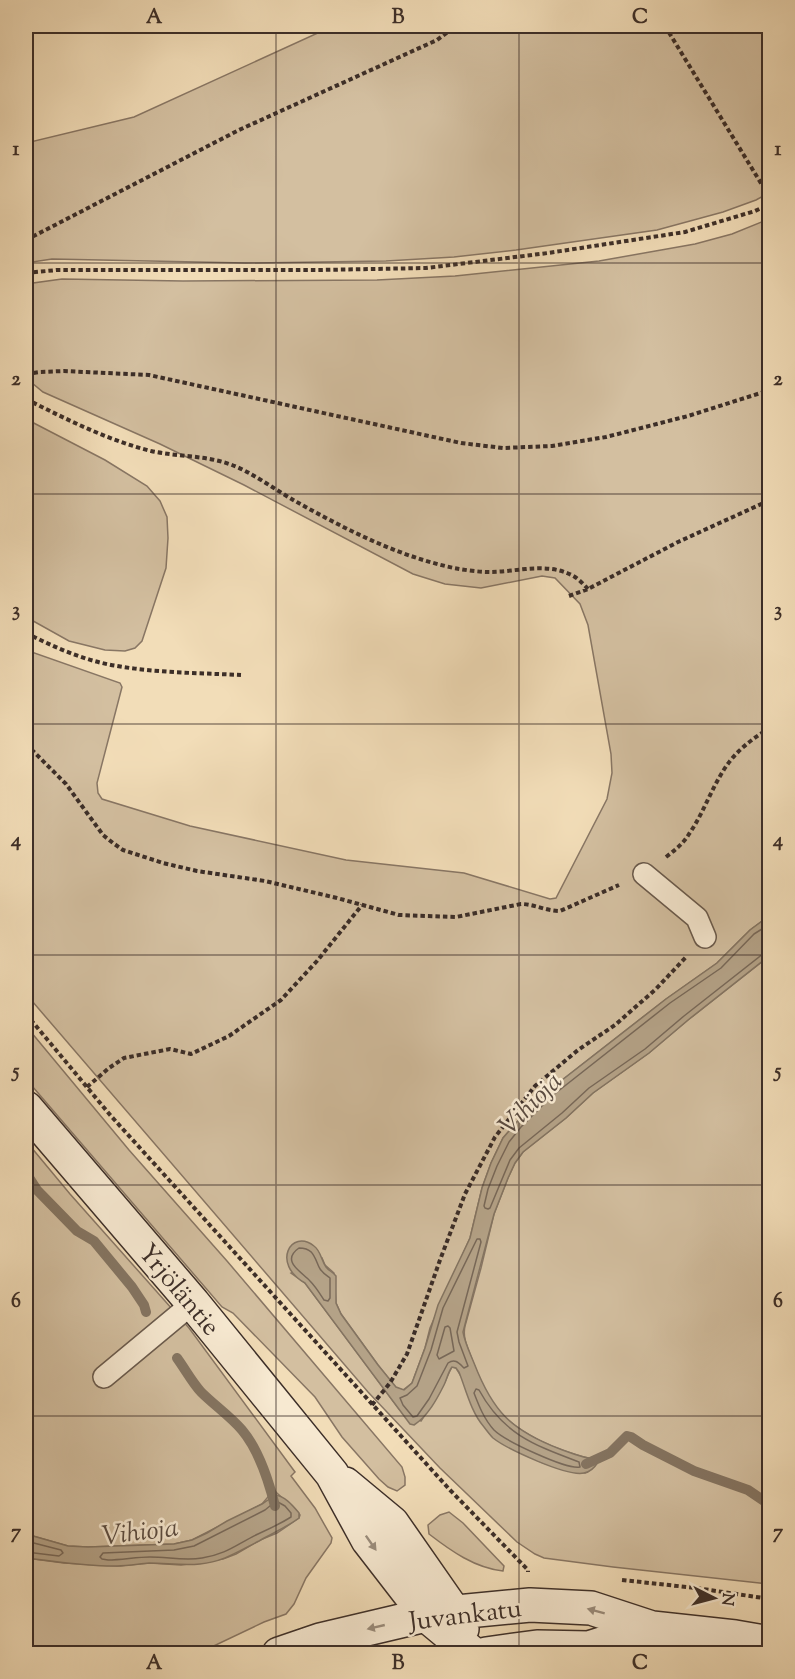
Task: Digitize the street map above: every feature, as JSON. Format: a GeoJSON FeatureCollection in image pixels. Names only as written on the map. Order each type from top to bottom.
{"type":"FeatureCollection","features":[{"type":"Feature","properties":{"kind":"main road","name":"Yrjöläntie"},"geometry":{"type":"LineString","coordinates":[[26,1108],[193,1304],[332,1474],[392,1523],[440,1614],[473,1653]]}},
{"type":"Feature","properties":{"kind":"main road","name":"Juvankatu"},"geometry":{"type":"LineString","coordinates":[[279,1653],[320,1640],[440,1614],[530,1605],[591,1608],[652,1628],[770,1643]]}},
{"type":"Feature","properties":{"kind":"main road","name":"Juvankatu"},"geometry":{"type":"LineString","coordinates":[[486,1653],[537,1647],[589,1648],[652,1628]]}},
{"type":"Feature","properties":{"kind":"lane"},"geometry":{"type":"LineString","coordinates":[[644,874],[697,918],[705,937]]}},
{"type":"Feature","properties":{"kind":"lane"},"geometry":{"type":"LineString","coordinates":[[104,1377],[193,1304]]}},
{"type":"Feature","properties":{"kind":"path"},"geometry":{"type":"LineString","coordinates":[[26,240],[239,129],[437,40],[456,26]]}},
{"type":"Feature","properties":{"kind":"path"},"geometry":{"type":"LineString","coordinates":[[665,26],[770,198]]}},
{"type":"Feature","properties":{"kind":"path"},"geometry":{"type":"LineString","coordinates":[[26,273],[57,270],[426,268],[549,253],[686,232],[755,211],[770,204]]}},
{"type":"Feature","properties":{"kind":"path"},"geometry":{"type":"LineString","coordinates":[[26,374],[64,371],[148,375],[461,444],[502,448],[552,446],[606,437],[688,416],[770,390]]}},
{"type":"Feature","properties":{"kind":"path"},"geometry":{"type":"LineString","coordinates":[[26,399],[83,428],[130,446],[156,452],[213,459],[234,466],[345,529],[417,558],[454,568],[489,572],[525,568],[565,572],[576,577],[588,589]]}},
{"type":"Feature","properties":{"kind":"path"},"geometry":{"type":"LineString","coordinates":[[569,596],[588,589],[770,500]]}},
{"type":"Feature","properties":{"kind":"path"},"geometry":{"type":"LineString","coordinates":[[26,633],[77,655],[114,666],[168,673],[242,675]]}},
{"type":"Feature","properties":{"kind":"path"},"geometry":{"type":"LineString","coordinates":[[26,744],[66,784],[103,835],[123,849],[163,863],[197,871],[265,881],[399,915],[456,917],[521,904],[530,904],[549,911],[560,911],[644,874],[679,847],[689,834],[713,788],[731,760],[749,742],[770,728]]}},
{"type":"Feature","properties":{"kind":"path"},"geometry":{"type":"LineString","coordinates":[[87,1087],[124,1058],[170,1049],[191,1054],[229,1036],[281,1000],[317,961],[362,905]]}},
{"type":"Feature","properties":{"kind":"path"},"geometry":{"type":"LineString","coordinates":[[372,1405],[390,1383],[407,1354],[465,1194],[495,1137],[535,1086],[578,1050],[615,1025],[656,989],[705,937]]}},
{"type":"Feature","properties":{"kind":"path"},"geometry":{"type":"LineString","coordinates":[[26,1014],[111,1116],[450,1490],[528,1570],[539,1571]]}},
{"type":"Feature","properties":{"kind":"path"},"geometry":{"type":"LineString","coordinates":[[528,1570],[530,1605]]}},
{"type":"Feature","properties":{"kind":"path"},"geometry":{"type":"LineString","coordinates":[[618,1580],[770,1599]]}},
{"type":"Feature","properties":{"kind":"shaded area"},"geometry":{"type":"Polygon","coordinates":[[[333,26],[769,26],[769,193],[723,212],[657,230],[454,257],[386,261],[246,263],[52,259],[26,263],[26,143],[134,117],[333,26]]]}},
{"type":"Feature","properties":{"kind":"shaded area"},"geometry":{"type":"Polygon","coordinates":[[[769,219],[769,916],[750,930],[717,963],[666,999],[548,1091],[503,1138],[482,1188],[470,1238],[430,1328],[412,1383],[403,1390],[396,1388],[341,1314],[336,1303],[334,1273],[325,1265],[322,1258],[291,1273],[305,1283],[399,1409],[421,1421],[452,1367],[456,1368],[502,1443],[543,1463],[585,1473],[589,1471],[598,1462],[597,1460],[540,1441],[514,1425],[503,1415],[487,1394],[468,1349],[464,1335],[465,1326],[494,1214],[515,1163],[523,1152],[593,1093],[649,1053],[769,956],[769,1584],[544,1558],[517,1542],[440,1468],[368,1392],[26,994],[26,650],[120,683],[122,687],[97,783],[98,793],[102,799],[190,826],[346,860],[464,873],[550,899],[556,898],[607,799],[612,773],[611,754],[588,625],[580,604],[555,578],[542,576],[481,588],[445,584],[413,574],[244,485],[160,444],[43,392],[26,378],[26,284],[62,279],[377,280],[455,276],[599,261],[695,244],[732,234],[769,219]]]}},
{"type":"Feature","properties":{"kind":"shaded area"},"geometry":{"type":"Polygon","coordinates":[[[26,419],[105,460],[147,486],[160,501],[167,517],[166,568],[142,641],[135,648],[125,651],[105,650],[69,641],[26,617],[26,419]]]}},
{"type":"Feature","properties":{"kind":"shaded area"},"geometry":{"type":"Polygon","coordinates":[[[26,1026],[129,1150],[227,1261],[402,1467],[405,1485],[397,1491],[379,1479],[342,1437],[315,1397],[233,1313],[222,1307],[26,1079],[26,1026]]]}},
{"type":"Feature","properties":{"kind":"shaded area"},"geometry":{"type":"Polygon","coordinates":[[[26,1141],[189,1328],[295,1472],[291,1476],[315,1508],[332,1538],[286,1614],[199,1653],[26,1653],[26,1558],[117,1566],[150,1563],[181,1565],[223,1559],[277,1533],[300,1515],[274,1490],[262,1504],[192,1540],[174,1544],[68,1546],[26,1534],[26,1141]]]}},
{"type":"Feature","properties":{"kind":"shaded area"},"geometry":{"type":"Polygon","coordinates":[[[449,1512],[463,1523],[504,1566],[503,1571],[473,1562],[429,1534],[428,1525],[440,1515],[449,1512]]]}},
{"type":"Feature","properties":{"kind":"water"},"geometry":{"type":"Polygon","coordinates":[[[769,916],[769,956],[649,1053],[593,1093],[523,1152],[515,1163],[494,1214],[463,1332],[469,1352],[481,1380],[497,1407],[516,1426],[543,1442],[578,1456],[596,1459],[597,1464],[584,1473],[565,1471],[523,1455],[500,1443],[479,1421],[459,1372],[452,1367],[428,1412],[414,1425],[410,1424],[305,1283],[289,1267],[287,1258],[292,1245],[306,1242],[320,1253],[326,1267],[336,1276],[336,1303],[341,1314],[396,1387],[404,1390],[412,1383],[438,1305],[470,1238],[482,1188],[503,1138],[548,1091],[666,999],[717,963],[750,930],[769,916]]]}},
{"type":"Feature","properties":{"kind":"water"},"geometry":{"type":"Polygon","coordinates":[[[275,1495],[291,1504],[299,1513],[299,1518],[245,1549],[216,1561],[194,1565],[149,1563],[106,1566],[26,1558],[26,1534],[68,1546],[88,1547],[174,1544],[192,1540],[275,1495]]]}},
{"type":"Feature","properties":{"kind":"waterway"},"geometry":{"type":"LineString","coordinates":[[26,1173],[37,1190],[77,1231],[94,1241],[132,1287],[146,1312]]}},
{"type":"Feature","properties":{"kind":"waterway"},"geometry":{"type":"LineString","coordinates":[[177,1358],[201,1392],[248,1438],[262,1466],[275,1506]]}},
{"type":"Feature","properties":{"kind":"waterway"},"geometry":{"type":"LineString","coordinates":[[586,1464],[610,1453],[627,1436],[694,1471],[748,1490],[770,1505]]}},
{"type":"Feature","properties":{"kind":"water label","name":"Vihioja"},"geometry":{"type":"Point","coordinates":[530,1103]}},
{"type":"Feature","properties":{"kind":"water label","name":"Vihioja"},"geometry":{"type":"Point","coordinates":[140,1531]}}]}
